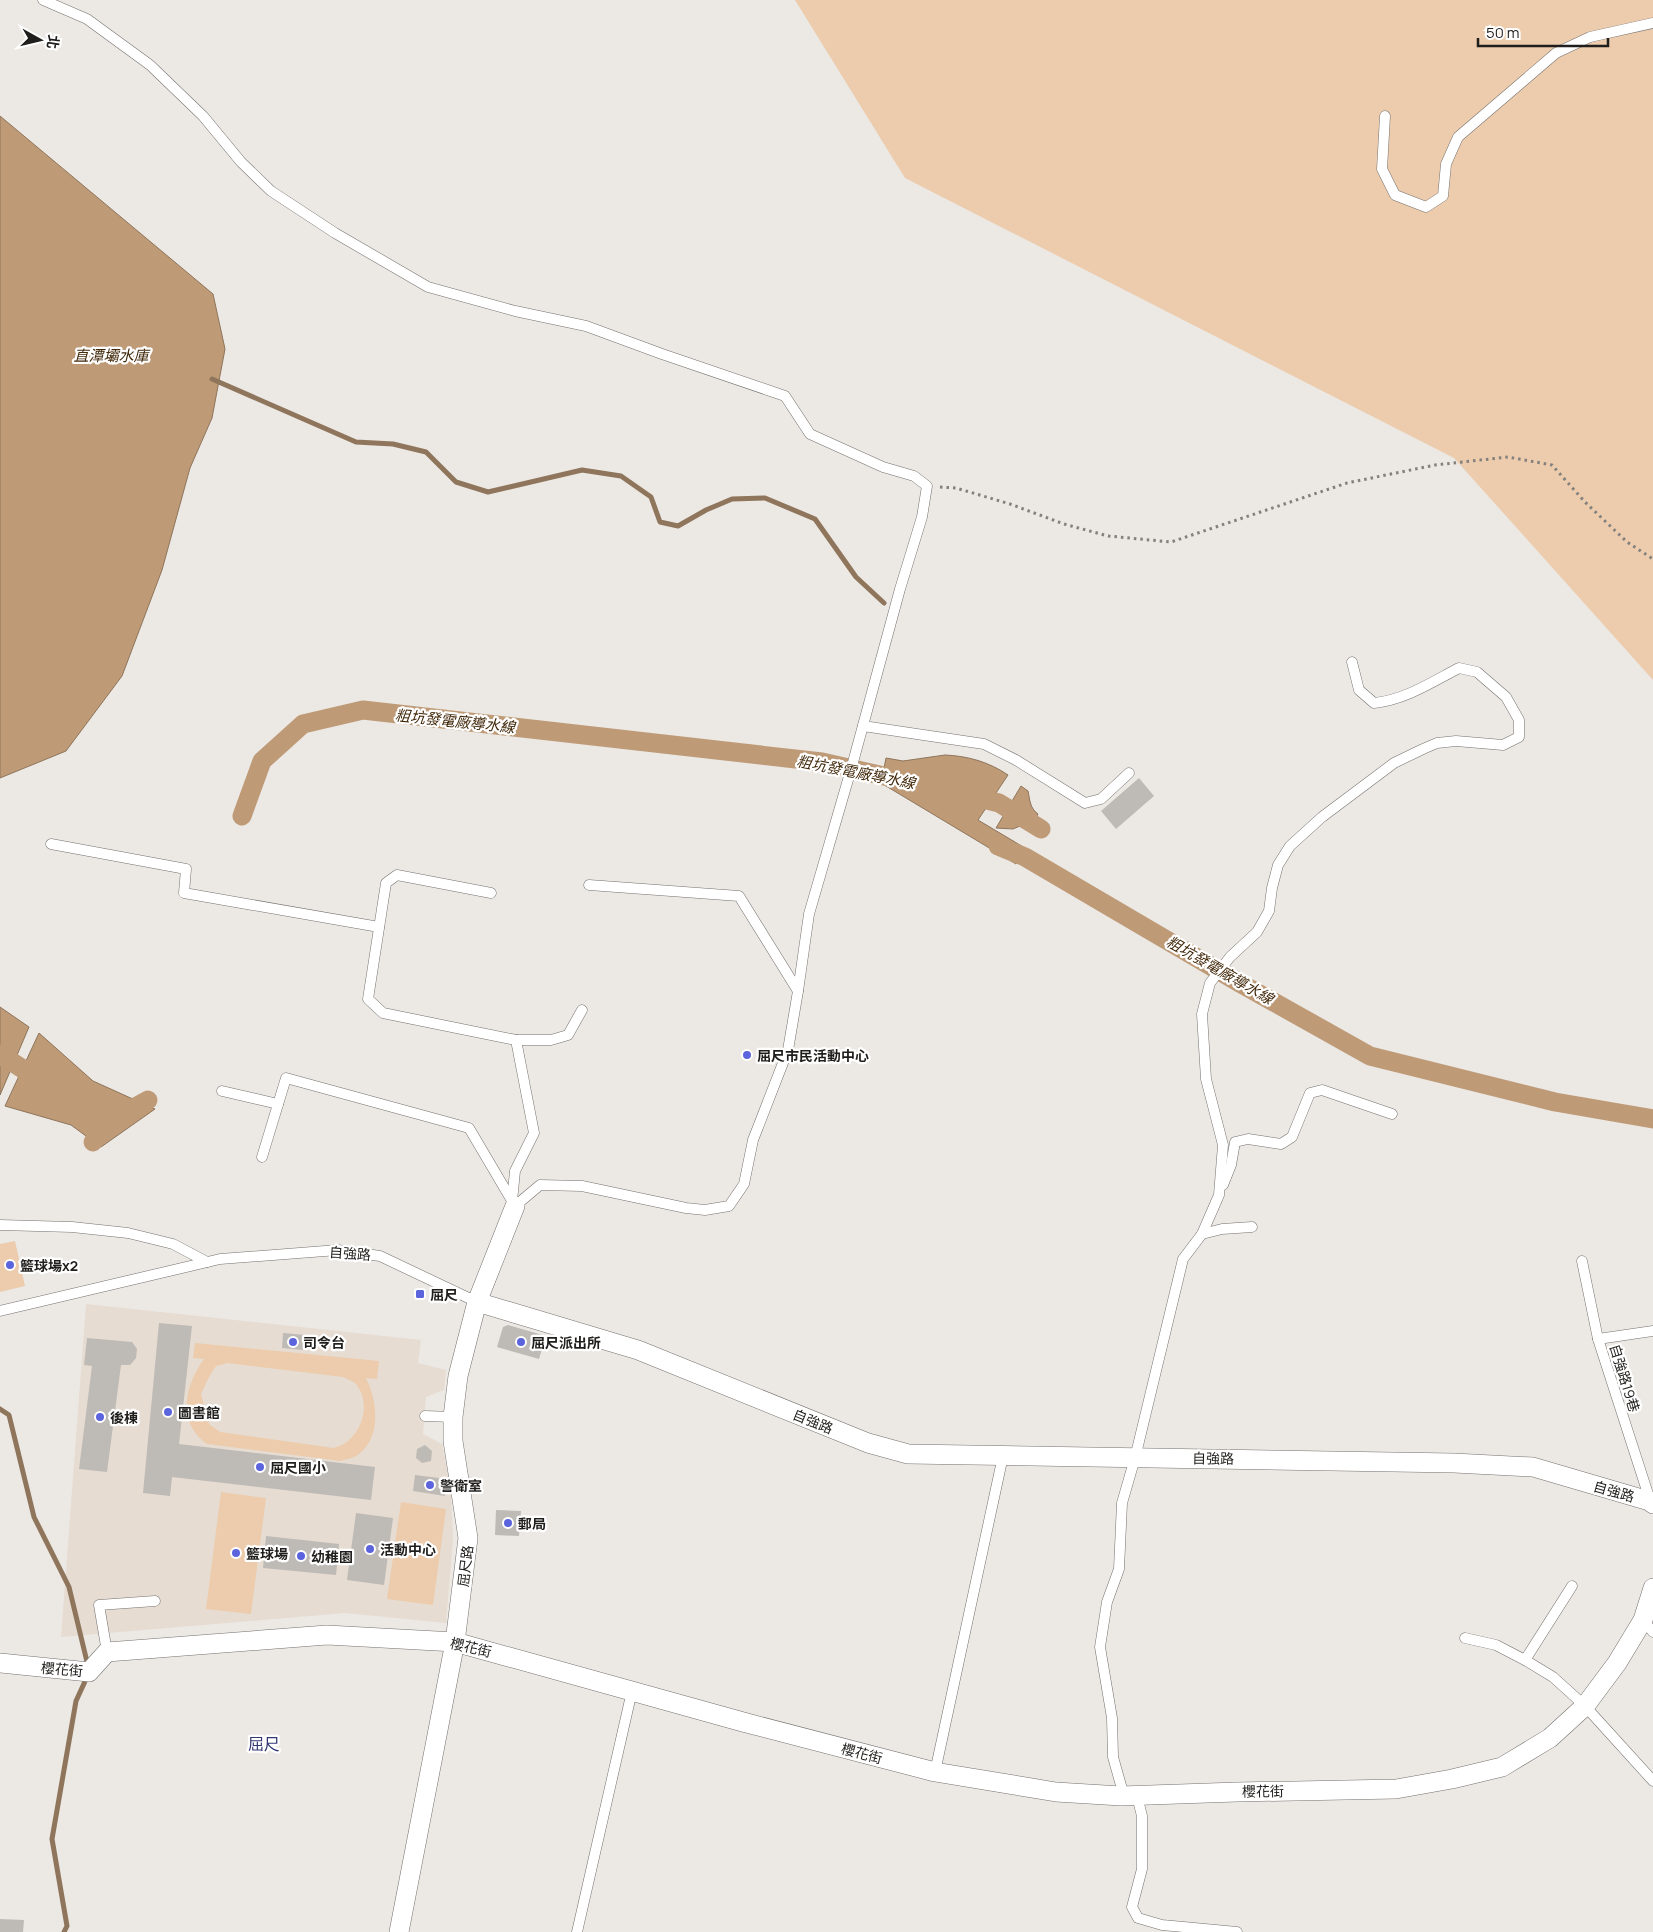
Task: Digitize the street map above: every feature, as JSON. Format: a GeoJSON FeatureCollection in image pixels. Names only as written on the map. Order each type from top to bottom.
{"type":"FeatureCollection","features":[{"type":"Feature","properties":{"kind":"street","name":"屈尺路"},"geometry":{"type":"LineString","coordinates":[[399,1932],[455,1642],[468,1538],[452,1441],[458,1376],[477,1302],[513,1203]]}},
{"type":"Feature","properties":{"kind":"street","name":"自強路"},"geometry":{"type":"LineString","coordinates":[[477,1302],[638,1350],[868,1443],[908,1454],[1445,1463],[1533,1467],[1652,1501]]}},
{"type":"Feature","properties":{"kind":"street","name":"櫻花街"},"geometry":{"type":"LineString","coordinates":[[0,1663],[89,1672],[106,1652],[327,1635],[455,1642],[935,1772],[1056,1792],[1130,1796],[1396,1789],[1452,1779],[1502,1767],[1550,1738],[1585,1706],[1648,1626],[1653,1588]]}},
{"type":"Feature","properties":{"kind":"lane"},"geometry":{"type":"LineString","coordinates":[[43,0],[87,20],[150,65],[203,116],[241,162],[271,191],[335,234],[428,287],[515,311],[586,326],[785,396],[810,434],[883,468],[914,476],[927,486],[922,517],[809,914],[788,1050],[753,1140],[744,1184],[728,1206],[705,1210],[686,1208],[582,1186],[540,1185],[513,1203]]}},
{"type":"Feature","properties":{"kind":"lane"},"geometry":{"type":"LineString","coordinates":[[1385,116],[1382,169],[1395,195],[1426,207],[1443,196],[1446,164],[1458,136],[1556,53],[1590,37],[1653,23]]}},
{"type":"Feature","properties":{"kind":"lane"},"geometry":{"type":"LineString","coordinates":[[1219,1195],[1223,1145],[1206,1079],[1202,1014],[1210,983],[1230,957],[1257,932],[1269,910],[1278,865],[1290,846],[1322,816],[1394,763],[1423,749],[1437,743],[1456,741],[1503,745],[1519,737],[1519,720],[1506,697],[1477,672],[1459,668],[1416,691],[1387,701],[1374,703],[1359,690],[1352,662]]}},
{"type":"Feature","properties":{"kind":"lane"},"geometry":{"type":"LineString","coordinates":[[863,726],[984,744],[1016,760],[1085,803],[1101,799],[1129,773]]}},
{"type":"Feature","properties":{"kind":"lane"},"geometry":{"type":"LineString","coordinates":[[52,844],[186,869],[184,893],[379,927]]}},
{"type":"Feature","properties":{"kind":"lane"},"geometry":{"type":"LineString","coordinates":[[491,894],[397,875],[386,883],[368,999],[383,1013],[516,1040],[551,1040],[568,1035],[582,1010]]}},
{"type":"Feature","properties":{"kind":"lane"},"geometry":{"type":"LineString","coordinates":[[589,885],[739,896],[798,991]]}},
{"type":"Feature","properties":{"kind":"lane"},"geometry":{"type":"LineString","coordinates":[[513,1203],[514,1171],[534,1133],[516,1040]]}},
{"type":"Feature","properties":{"kind":"lane"},"geometry":{"type":"LineString","coordinates":[[262,1157],[286,1078],[469,1128],[513,1203]]}},
{"type":"Feature","properties":{"kind":"lane"},"geometry":{"type":"LineString","coordinates":[[1237,1932],[1162,1926],[1138,1918],[1132,1908],[1142,1869],[1142,1816],[1130,1796],[1113,1757],[1112,1718],[1100,1647],[1107,1602],[1119,1569],[1122,1503],[1135,1458],[1183,1259],[1202,1234],[1231,1165],[1235,1142],[1248,1139],[1281,1144],[1292,1136],[1310,1092],[1322,1090],[1392,1114]]}},
{"type":"Feature","properties":{"kind":"lane"},"geometry":{"type":"LineString","coordinates":[[222,1091],[278,1104]]}},
{"type":"Feature","properties":{"kind":"lane"},"geometry":{"type":"LineString","coordinates":[[0,1225],[128,1232],[173,1244],[207,1262]]}},
{"type":"Feature","properties":{"kind":"lane"},"geometry":{"type":"LineString","coordinates":[[1202,1234],[1222,1229],[1252,1227]]}},
{"type":"Feature","properties":{"kind":"lane","name":"自強路"},"geometry":{"type":"LineString","coordinates":[[0,1311],[220,1259],[338,1250],[380,1256],[477,1302]]}},
{"type":"Feature","properties":{"kind":"lane","name":"自強路19巷"},"geometry":{"type":"LineString","coordinates":[[1582,1261],[1598,1339],[1652,1501]]}},
{"type":"Feature","properties":{"kind":"lane"},"geometry":{"type":"LineString","coordinates":[[1598,1339],[1653,1331]]}},
{"type":"Feature","properties":{"kind":"lane"},"geometry":{"type":"LineString","coordinates":[[425,1416],[453,1417]]}},
{"type":"Feature","properties":{"kind":"lane"},"geometry":{"type":"LineString","coordinates":[[935,1772],[1003,1456]]}},
{"type":"Feature","properties":{"kind":"lane"},"geometry":{"type":"LineString","coordinates":[[1526,1660],[1572,1586]]}},
{"type":"Feature","properties":{"kind":"lane"},"geometry":{"type":"LineString","coordinates":[[106,1652],[99,1605],[155,1601]]}},
{"type":"Feature","properties":{"kind":"lane"},"geometry":{"type":"LineString","coordinates":[[1465,1638],[1496,1645],[1526,1660],[1553,1677],[1585,1706],[1653,1781]]}},
{"type":"Feature","properties":{"kind":"lane"},"geometry":{"type":"LineString","coordinates":[[577,1932],[632,1691]]}},
{"type":"Feature","properties":{"kind":"path"},"geometry":{"type":"LineString","coordinates":[[927,486],[956,488],[1108,536],[1171,542],[1347,483],[1435,465],[1508,457],[1552,465],[1585,502],[1627,542],[1653,559]]}},
{"type":"Feature","properties":{"kind":"shaded area"},"geometry":{"type":"Polygon","coordinates":[[[795,0],[1653,0],[1653,680],[1454,458],[905,178],[795,0]]]}},
{"type":"Feature","properties":{"kind":"shaded area","name":"籃球場x2"},"geometry":{"type":"Polygon","coordinates":[[[15,1241],[25,1286],[0,1292],[0,1244],[15,1241]]]}},
{"type":"Feature","properties":{"kind":"shaded area","name":"屈尺國小"},"geometry":{"type":"Polygon","coordinates":[[[86,1304],[421,1340],[418,1363],[446,1370],[444,1390],[426,1397],[423,1434],[442,1444],[451,1491],[453,1539],[446,1623],[345,1613],[61,1637],[86,1304]]]}},
{"type":"Feature","properties":{"kind":"shaded area"},"geometry":{"type":"Polygon","coordinates":[[[195,1343],[379,1361],[377,1379],[366,1378],[375,1407],[374,1428],[371,1438],[357,1455],[341,1461],[207,1444],[197,1435],[187,1414],[188,1392],[197,1369],[204,1359],[193,1358],[195,1343]],[[228,1363],[216,1366],[201,1394],[209,1424],[220,1432],[334,1448],[354,1436],[363,1414],[363,1398],[360,1391],[355,1383],[343,1377],[228,1363]]]}},
{"type":"Feature","properties":{"kind":"shaded area","name":"籃球場"},"geometry":{"type":"Polygon","coordinates":[[[221,1492],[266,1498],[251,1614],[206,1609],[221,1492]]]}},
{"type":"Feature","properties":{"kind":"shaded area"},"geometry":{"type":"Polygon","coordinates":[[[401,1502],[446,1509],[433,1605],[387,1599],[401,1502]]]}},
{"type":"Feature","properties":{"kind":"water","name":"直潭壩水庫"},"geometry":{"type":"Polygon","coordinates":[[[0,116],[213,294],[225,349],[212,418],[190,468],[162,570],[122,676],[66,751],[0,778],[0,116]]]}},
{"type":"Feature","properties":{"kind":"water"},"geometry":{"type":"Polygon","coordinates":[[[945,755],[978,760],[1008,775],[978,820],[1025,848],[1016,864],[881,783],[886,758],[903,761],[945,755]]]}},
{"type":"Feature","properties":{"kind":"water"},"geometry":{"type":"Polygon","coordinates":[[[1021,786],[1028,791],[1032,807],[1038,814],[1030,830],[1020,826],[1013,829],[996,828],[1021,786]]]}},
{"type":"Feature","properties":{"kind":"water"},"geometry":{"type":"Polygon","coordinates":[[[0,1007],[29,1027],[0,1095],[0,1007]]]}},
{"type":"Feature","properties":{"kind":"water"},"geometry":{"type":"Polygon","coordinates":[[[39,1033],[93,1081],[155,1109],[101,1147],[71,1125],[5,1106],[39,1033]]]}},
{"type":"Feature","properties":{"kind":"building"},"geometry":{"type":"Polygon","coordinates":[[[1139,778],[1154,796],[1116,829],[1101,811],[1139,778]]]}},
{"type":"Feature","properties":{"kind":"building"},"geometry":{"type":"Polygon","coordinates":[[[159,1323],[192,1326],[179,1444],[375,1467],[371,1500],[172,1477],[170,1496],[143,1493],[159,1323]]]}},
{"type":"Feature","properties":{"kind":"building","name":"屈尺派出所"},"geometry":{"type":"Polygon","coordinates":[[[508,1325],[546,1336],[539,1359],[497,1347],[503,1327],[508,1325]]]}},
{"type":"Feature","properties":{"kind":"building","name":"司令台"},"geometry":{"type":"Polygon","coordinates":[[[283,1333],[305,1335],[303,1350],[282,1348],[283,1333]]]}},
{"type":"Feature","properties":{"kind":"building","name":"後棟"},"geometry":{"type":"Polygon","coordinates":[[[87,1338],[132,1342],[137,1349],[136,1358],[130,1365],[121,1365],[107,1472],[79,1469],[92,1366],[84,1365],[87,1338]]]}},
{"type":"Feature","properties":{"kind":"building"},"geometry":{"type":"Polygon","coordinates":[[[425,1445],[432,1451],[431,1461],[422,1463],[416,1458],[417,1449],[425,1445]]]}},
{"type":"Feature","properties":{"kind":"building","name":"警衛室"},"geometry":{"type":"Polygon","coordinates":[[[415,1475],[447,1479],[445,1496],[413,1491],[415,1475]]]}},
{"type":"Feature","properties":{"kind":"building","name":"郵局"},"geometry":{"type":"Polygon","coordinates":[[[496,1510],[521,1511],[519,1536],[495,1535],[496,1510]]]}},
{"type":"Feature","properties":{"kind":"building","name":"活動中心"},"geometry":{"type":"Polygon","coordinates":[[[356,1513],[393,1518],[384,1585],[347,1580],[356,1513]]]}},
{"type":"Feature","properties":{"kind":"building","name":"幼稚園"},"geometry":{"type":"Polygon","coordinates":[[[266,1536],[339,1544],[336,1575],[263,1568],[266,1536]]]}},
{"type":"Feature","properties":{"kind":"building"},"geometry":{"type":"Polygon","coordinates":[[[0,1919],[24,1920],[23,1932],[0,1932],[0,1919]]]}},
{"type":"Feature","properties":{"kind":"waterway"},"geometry":{"type":"LineString","coordinates":[[212,379],[356,442],[393,444],[426,452],[456,482],[488,492],[582,470],[621,476],[651,497],[660,522],[678,526],[706,510],[732,499],[765,498],[815,519],[856,577],[884,603]]}},
{"type":"Feature","properties":{"kind":"waterway","name":"粗坑發電廠導水線"},"geometry":{"type":"LineString","coordinates":[[242,816],[262,761],[303,724],[363,710],[822,762],[906,781]]}},
{"type":"Feature","properties":{"kind":"waterway"},"geometry":{"type":"LineString","coordinates":[[967,795],[999,803],[1041,829]]}},
{"type":"Feature","properties":{"kind":"waterway","name":"粗坑發電廠導水線"},"geometry":{"type":"LineString","coordinates":[[998,846],[1025,857],[1238,982],[1370,1056],[1555,1102],[1653,1119]]}},
{"type":"Feature","properties":{"kind":"waterway"},"geometry":{"type":"LineString","coordinates":[[0,1054],[44,1083]]}},
{"type":"Feature","properties":{"kind":"waterway"},"geometry":{"type":"LineString","coordinates":[[93,1142],[106,1123],[148,1100]]}},
{"type":"Feature","properties":{"kind":"waterway"},"geometry":{"type":"LineString","coordinates":[[0,1409],[9,1415],[34,1517],[69,1587],[88,1666]]}},
{"type":"Feature","properties":{"kind":"waterway"},"geometry":{"type":"LineString","coordinates":[[64,1932],[67,1926],[52,1839],[76,1701],[87,1677]]}},
{"type":"Feature","properties":{"kind":"place","name":"屈尺市民活動中心"},"geometry":{"type":"Point","coordinates":[747,1055]}},
{"type":"Feature","properties":{"kind":"place","name":"籃球場x2"},"geometry":{"type":"Point","coordinates":[10,1265]}},
{"type":"Feature","properties":{"kind":"place","name":"屈尺"},"geometry":{"type":"Point","coordinates":[420,1294]}},
{"type":"Feature","properties":{"kind":"place","name":"司令台"},"geometry":{"type":"Point","coordinates":[293,1342]}},
{"type":"Feature","properties":{"kind":"place","name":"屈尺派出所"},"geometry":{"type":"Point","coordinates":[521,1342]}},
{"type":"Feature","properties":{"kind":"place","name":"圖書館"},"geometry":{"type":"Point","coordinates":[168,1412]}},
{"type":"Feature","properties":{"kind":"place","name":"後棟"},"geometry":{"type":"Point","coordinates":[100,1417]}},
{"type":"Feature","properties":{"kind":"place","name":"屈尺國小"},"geometry":{"type":"Point","coordinates":[260,1467]}},
{"type":"Feature","properties":{"kind":"place","name":"警衛室"},"geometry":{"type":"Point","coordinates":[430,1485]}},
{"type":"Feature","properties":{"kind":"place","name":"郵局"},"geometry":{"type":"Point","coordinates":[508,1523]}},
{"type":"Feature","properties":{"kind":"place","name":"活動中心"},"geometry":{"type":"Point","coordinates":[370,1549]}},
{"type":"Feature","properties":{"kind":"place","name":"籃球場"},"geometry":{"type":"Point","coordinates":[236,1553]}},
{"type":"Feature","properties":{"kind":"place","name":"幼稚園"},"geometry":{"type":"Point","coordinates":[301,1556]}},
{"type":"Feature","properties":{"kind":"district","name":"屈尺"},"geometry":{"type":"Point","coordinates":[264,1744]}}]}
